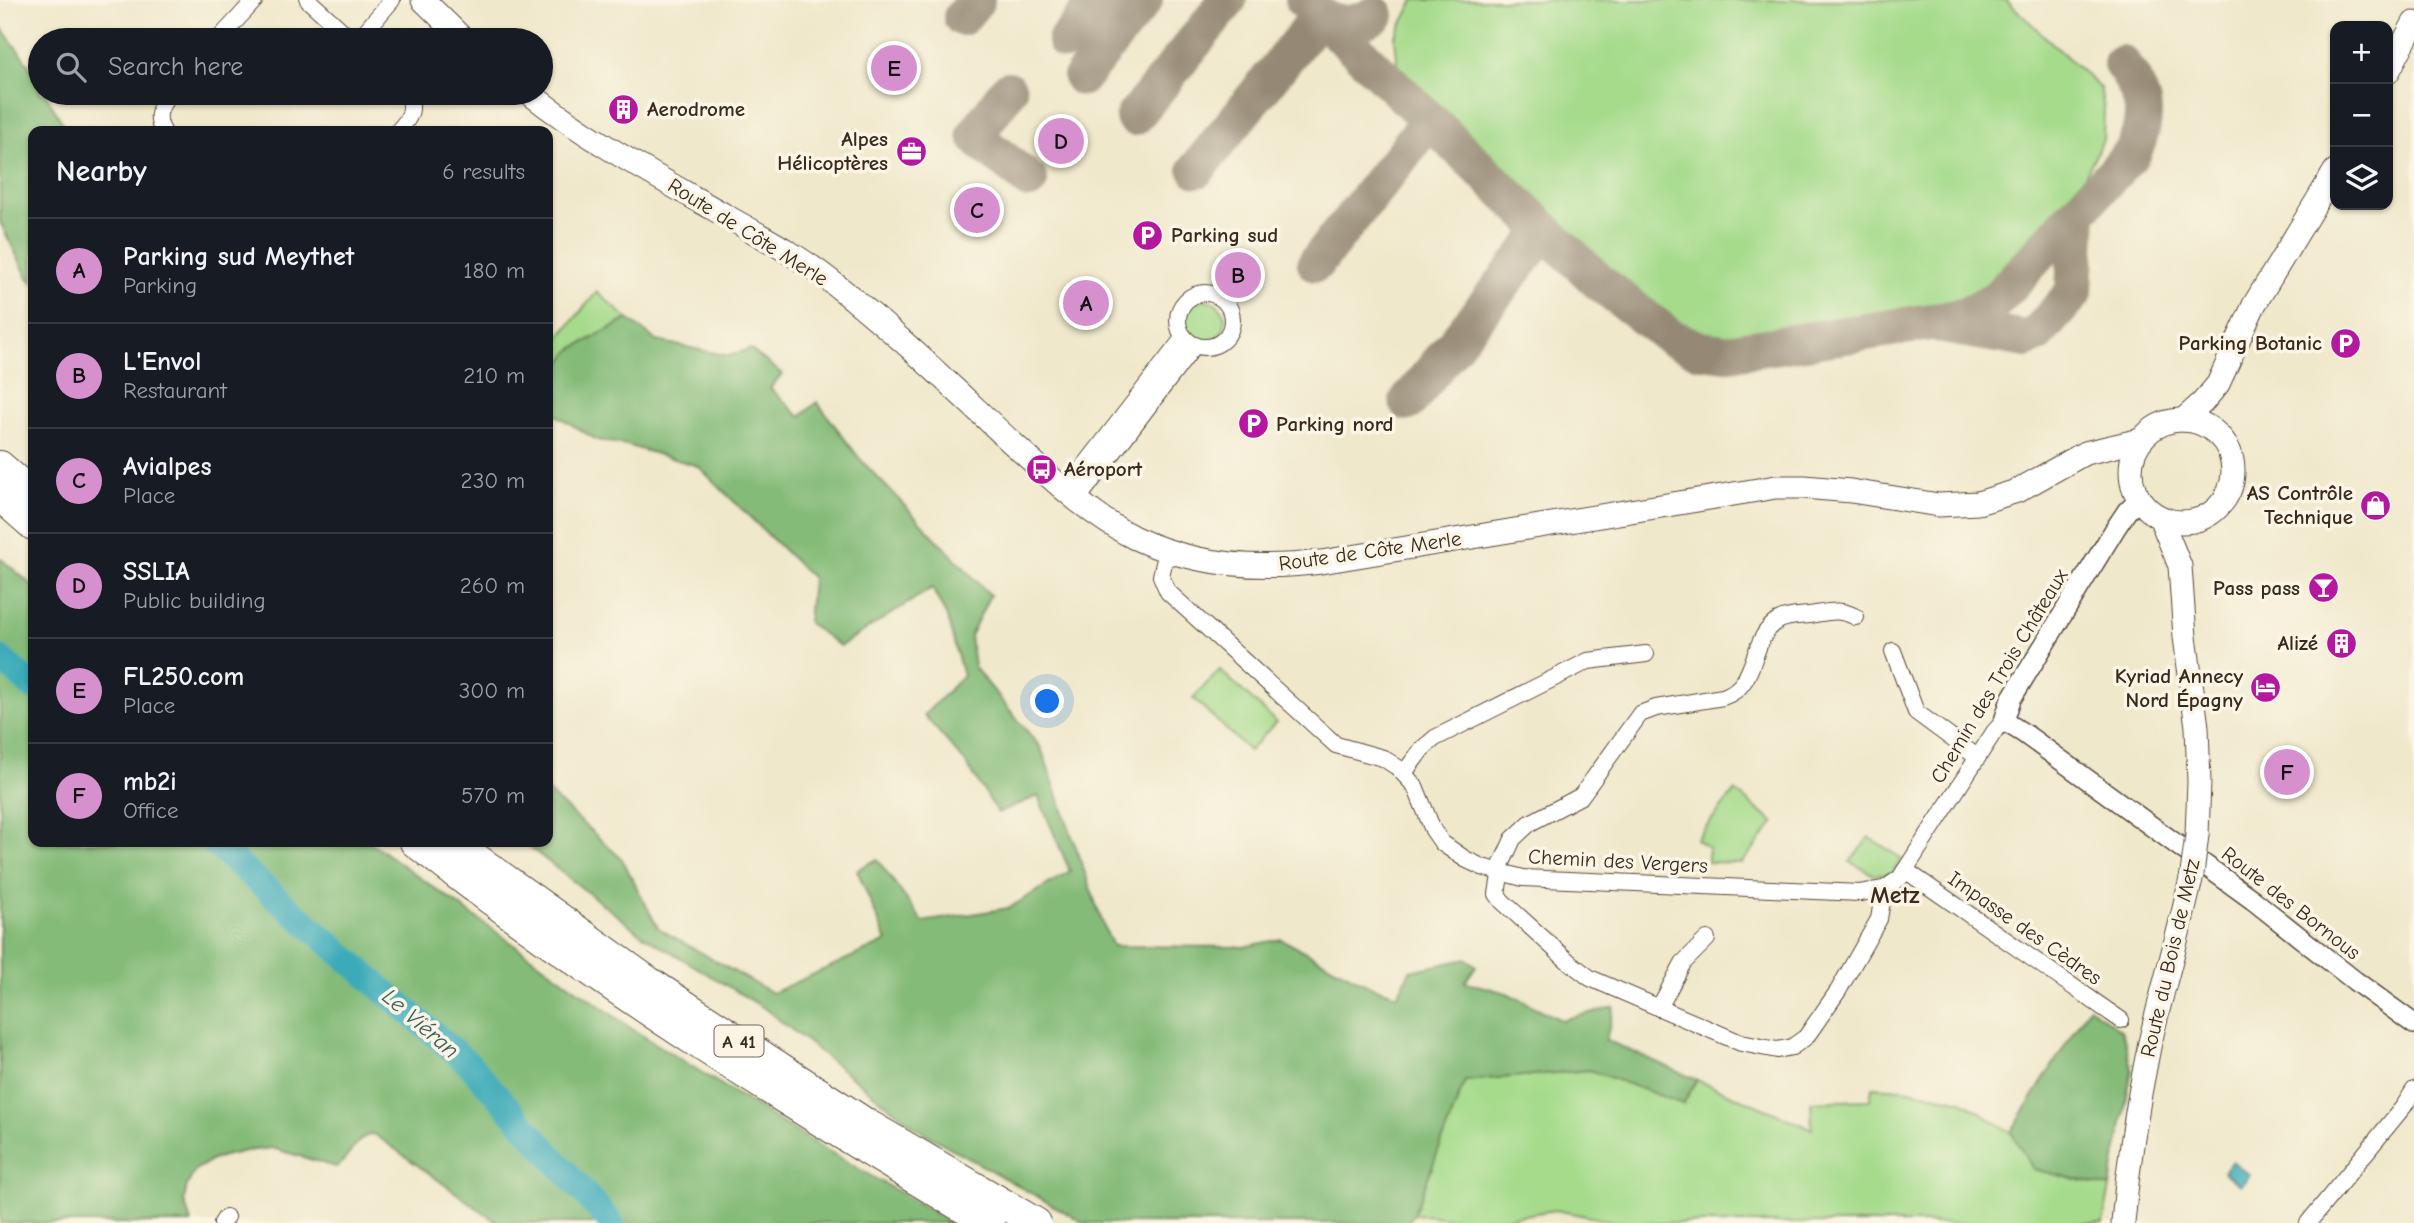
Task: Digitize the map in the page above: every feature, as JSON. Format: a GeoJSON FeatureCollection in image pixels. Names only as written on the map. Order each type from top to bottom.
{"type":"FeatureCollection","features":[{"type":"Feature","properties":{"kind":"highway"},"geometry":{"type":"LineString","coordinates":[[0,466],[28,491]]}},
{"type":"Feature","properties":{"kind":"highway"},"geometry":{"type":"LineString","coordinates":[[0,496],[28,521]]}},
{"type":"Feature","properties":{"kind":"highway","name":"A 41"},"geometry":{"type":"LineString","coordinates":[[422,847],[636,1002],[850,1140],[989,1223]]}},
{"type":"Feature","properties":{"kind":"highway","name":"A 41"},"geometry":{"type":"LineString","coordinates":[[460,847],[649,982],[865,1123],[1036,1223]]}},
{"type":"Feature","properties":{"kind":"main road"},"geometry":{"type":"LineString","coordinates":[[423,0],[452,28]]}},
{"type":"Feature","properties":{"kind":"main road"},"geometry":{"type":"LineString","coordinates":[[2393,63],[2414,23]]}},
{"type":"Feature","properties":{"kind":"main road"},"geometry":{"type":"LineString","coordinates":[[2393,84],[2414,51]]}},
{"type":"Feature","properties":{"kind":"main road","name":"Route de Côte Merle"},"geometry":{"type":"LineString","coordinates":[[545,105],[605,146],[777,245],[824,276],[909,348],[1072,495],[1123,531],[1167,550],[1223,563],[1292,566],[1776,487],[1817,488],[1939,505],[1960,505],[2017,491],[2077,457],[2141,440]]}},
{"type":"Feature","properties":{"kind":"main road"},"geometry":{"type":"LineString","coordinates":[[2183,420],[2218,384],[2254,305],[2330,178]]}},
{"type":"Feature","properties":{"kind":"main road"},"geometry":{"type":"LineString","coordinates":[[2216,433],[2218,384]]}},
{"type":"Feature","properties":{"kind":"main road"},"geometry":{"type":"LineString","coordinates":[[2183,420],[2207,426],[2216,433],[2226,446],[2232,461],[2232,477],[2223,501],[2204,517],[2182,522],[2160,517],[2147,509],[2139,499],[2131,475],[2135,451],[2141,440],[2152,429],[2167,422],[2183,420]]}},
{"type":"Feature","properties":{"kind":"main road"},"geometry":{"type":"LineString","coordinates":[[2094,452],[2131,475]]}},
{"type":"Feature","properties":{"kind":"main road","name":"Route du Bois de Metz"},"geometry":{"type":"LineString","coordinates":[[2123,1223],[2132,1142],[2147,1060],[2180,933],[2197,835],[2197,727],[2184,625],[2180,566],[2160,517]]}},
{"type":"Feature","properties":{"kind":"main road","name":"Route du Bois de Metz"},"geometry":{"type":"LineString","coordinates":[[2180,566],[2204,517]]}},
{"type":"Feature","properties":{"kind":"street"},"geometry":{"type":"LineString","coordinates":[[229,28],[255,0]]}},
{"type":"Feature","properties":{"kind":"street"},"geometry":{"type":"LineString","coordinates":[[308,0],[341,28]]}},
{"type":"Feature","properties":{"kind":"street"},"geometry":{"type":"LineString","coordinates":[[366,28],[392,0]]}},
{"type":"Feature","properties":{"kind":"street"},"geometry":{"type":"LineString","coordinates":[[160,126],[158,111],[162,105]]}},
{"type":"Feature","properties":{"kind":"street"},"geometry":{"type":"LineString","coordinates":[[402,126],[412,114],[412,105]]}},
{"type":"Feature","properties":{"kind":"street"},"geometry":{"type":"LineString","coordinates":[[1072,495],[1189,341]]}},
{"type":"Feature","properties":{"kind":"street","name":"Chemin des Trois Châteaux"},"geometry":{"type":"LineString","coordinates":[[1884,889],[1895,883],[1905,870],[1977,757],[2004,721],[2011,699],[2115,528],[2139,499]]}},
{"type":"Feature","properties":{"kind":"street"},"geometry":{"type":"LineString","coordinates":[[1167,550],[1162,570],[1163,582],[1168,592],[1336,745],[1382,758],[1410,778],[1420,795],[1433,831],[1447,848],[1500,874],[1497,894],[1499,897],[1580,971],[1601,983],[1752,1046],[1785,1050],[1799,1044],[1806,1037],[1853,968],[1879,919],[1884,889]]}},
{"type":"Feature","properties":{"kind":"street","name":"Chemin des Vergers"},"geometry":{"type":"LineString","coordinates":[[1856,617],[1843,610],[1780,620],[1763,635],[1749,674],[1731,694],[1656,708],[1640,714],[1581,796],[1530,823],[1518,833],[1508,847],[1500,874],[1523,878],[1625,884],[1860,893],[1884,889]]}},
{"type":"Feature","properties":{"kind":"street"},"geometry":{"type":"LineString","coordinates":[[1893,651],[1916,712],[1977,757]]}},
{"type":"Feature","properties":{"kind":"street"},"geometry":{"type":"LineString","coordinates":[[1404,773],[1422,749],[1435,738],[1588,661],[1646,654]]}},
{"type":"Feature","properties":{"kind":"street","name":"Route des Bornous"},"geometry":{"type":"LineString","coordinates":[[2004,721],[2213,870],[2355,982],[2414,1024]]}},
{"type":"Feature","properties":{"kind":"street","name":"Impasse des Cèdres"},"geometry":{"type":"LineString","coordinates":[[1905,870],[2121,1020]]}},
{"type":"Feature","properties":{"kind":"street"},"geometry":{"type":"LineString","coordinates":[[1659,1008],[1683,963],[1707,939]]}},
{"type":"Feature","properties":{"kind":"street"},"geometry":{"type":"LineString","coordinates":[[2308,1223],[2404,1106],[2414,1090]]}},
{"type":"Feature","properties":{"kind":"green space"},"geometry":{"type":"Polygon","coordinates":[[[1414,0],[2006,0],[2100,88],[2104,109],[2103,140],[2085,176],[2002,271],[1987,284],[1961,298],[1922,308],[1732,336],[1704,333],[1690,329],[1667,316],[1593,255],[1409,88],[1398,70],[1395,37],[1414,0]]]}},
{"type":"Feature","properties":{"kind":"green space"},"geometry":{"type":"Polygon","coordinates":[[[0,26],[28,65],[28,105],[52,105],[64,126],[28,126],[28,278],[0,222],[0,26]]]}},
{"type":"Feature","properties":{"kind":"green space"},"geometry":{"type":"Polygon","coordinates":[[[597,292],[628,319],[572,349],[553,373],[553,345],[597,292]]]}},
{"type":"Feature","properties":{"kind":"green space"},"geometry":{"type":"Polygon","coordinates":[[[1204,300],[1219,306],[1225,321],[1219,336],[1204,342],[1189,336],[1183,321],[1189,306],[1204,300]]]}},
{"type":"Feature","properties":{"kind":"green space"},"geometry":{"type":"Polygon","coordinates":[[[628,319],[657,341],[729,356],[750,349],[782,374],[770,388],[800,417],[817,402],[860,459],[990,595],[970,636],[974,667],[1041,748],[1113,946],[1243,947],[1281,939],[1372,987],[1398,995],[1410,971],[1467,959],[1476,966],[1465,982],[1507,993],[1561,1020],[1614,1007],[1606,1040],[1697,1080],[1683,1104],[1590,1070],[1465,1081],[1414,1214],[1407,1223],[1084,1223],[919,1130],[764,1008],[641,934],[529,847],[553,847],[553,797],[622,859],[658,928],[772,993],[887,941],[857,870],[877,859],[923,922],[1009,908],[1070,871],[1038,796],[998,813],[965,762],[924,715],[963,676],[947,617],[932,588],[840,646],[808,623],[812,578],[698,466],[626,445],[597,440],[553,414],[553,372],[572,349],[628,319]]]}},
{"type":"Feature","properties":{"kind":"green space"},"geometry":{"type":"Polygon","coordinates":[[[0,558],[28,582],[28,847],[377,847],[632,1029],[803,1136],[951,1223],[498,1223],[374,1134],[357,1143],[336,1167],[272,1148],[216,1158],[196,1169],[187,1185],[184,1200],[191,1223],[0,1223],[0,558]]]}},
{"type":"Feature","properties":{"kind":"green space"},"geometry":{"type":"Polygon","coordinates":[[[1220,670],[1276,722],[1249,751],[1193,698],[1220,670]]]}},
{"type":"Feature","properties":{"kind":"green space"},"geometry":{"type":"Polygon","coordinates":[[[1735,791],[1774,823],[1742,863],[1708,862],[1708,848],[1696,839],[1735,791]]]}},
{"type":"Feature","properties":{"kind":"green space"},"geometry":{"type":"Polygon","coordinates":[[[1869,837],[1902,859],[1891,874],[1874,875],[1850,862],[1869,837]]]}},
{"type":"Feature","properties":{"kind":"green space"},"geometry":{"type":"Polygon","coordinates":[[[2089,1007],[2122,1031],[2132,1069],[2110,1187],[2033,1169],[2011,1132],[2089,1007]]]}},
{"type":"Feature","properties":{"kind":"green space"},"geometry":{"type":"Polygon","coordinates":[[[1590,1070],[1683,1104],[1697,1080],[1812,1129],[1811,1102],[1870,1100],[1872,1087],[1904,1089],[1962,1101],[2011,1132],[2033,1169],[2110,1187],[2103,1223],[1622,1223],[1555,1210],[1480,1222],[1414,1214],[1465,1081],[1590,1070]]]}},
{"type":"Feature","properties":{"kind":"water"},"geometry":{"type":"Polygon","coordinates":[[[2232,1161],[2250,1175],[2241,1186],[2223,1172],[2232,1161]]]}},
{"type":"Feature","properties":{"kind":"waterway","name":"Le Viéran"},"geometry":{"type":"LineString","coordinates":[[0,658],[28,683]]}},
{"type":"Feature","properties":{"kind":"waterway","name":"Le Viéran"},"geometry":{"type":"LineString","coordinates":[[218,847],[470,1065],[611,1223]]}},
{"type":"Feature","properties":{"kind":"taxiway"},"geometry":{"type":"LineString","coordinates":[[962,17],[976,0]]}},
{"type":"Feature","properties":{"kind":"taxiway"},"geometry":{"type":"LineString","coordinates":[[1066,41],[1098,0]]}},
{"type":"Feature","properties":{"kind":"taxiway"},"geometry":{"type":"LineString","coordinates":[[1082,77],[1144,0]]}},
{"type":"Feature","properties":{"kind":"taxiway"},"geometry":{"type":"LineString","coordinates":[[1134,117],[1228,0]]}},
{"type":"Feature","properties":{"kind":"taxiway"},"geometry":{"type":"LineString","coordinates":[[1304,0],[1598,281],[1670,337],[1700,350],[1726,353],[1964,317],[1996,300],[2133,152],[2142,127],[2143,106],[2136,86],[2122,64]]}},
{"type":"Feature","properties":{"kind":"taxiway"},"geometry":{"type":"LineString","coordinates":[[1197,169],[1320,15],[1340,24],[1361,21],[1375,15]]}},
{"type":"Feature","properties":{"kind":"taxiway"},"geometry":{"type":"LineString","coordinates":[[1008,90],[976,134],[979,140],[1029,180]]}},
{"type":"Feature","properties":{"kind":"taxiway"},"geometry":{"type":"LineString","coordinates":[[1316,263],[1430,120]]}},
{"type":"Feature","properties":{"kind":"taxiway"},"geometry":{"type":"LineString","coordinates":[[1943,325],[2026,339],[2037,334],[2074,292],[2078,212]]}},
{"type":"Feature","properties":{"kind":"taxiway"},"geometry":{"type":"LineString","coordinates":[[1408,402],[1545,231]]}},
{"type":"Feature","properties":{"kind":"place","name":"FL250.com"},"geometry":{"type":"Point","coordinates":[894,68]}},
{"type":"Feature","properties":{"kind":"place","name":"Aerodrome"},"geometry":{"type":"Point","coordinates":[624,109]}},
{"type":"Feature","properties":{"kind":"place","name":"SSLIA"},"geometry":{"type":"Point","coordinates":[1061,141]}},
{"type":"Feature","properties":{"kind":"place","name":"Alpes Hélicoptères"},"geometry":{"type":"Point","coordinates":[911,151]}},
{"type":"Feature","properties":{"kind":"place","name":"Avialpes"},"geometry":{"type":"Point","coordinates":[977,210]}},
{"type":"Feature","properties":{"kind":"place","name":"Parking sud"},"geometry":{"type":"Point","coordinates":[1148,235]}},
{"type":"Feature","properties":{"kind":"place","name":"L'Envol"},"geometry":{"type":"Point","coordinates":[1238,275]}},
{"type":"Feature","properties":{"kind":"place","name":"Parking sud Meythet"},"geometry":{"type":"Point","coordinates":[1086,303]}},
{"type":"Feature","properties":{"kind":"place","name":"Parking Botanic"},"geometry":{"type":"Point","coordinates":[2345,343]}},
{"type":"Feature","properties":{"kind":"place","name":"Parking nord"},"geometry":{"type":"Point","coordinates":[1253,424]}},
{"type":"Feature","properties":{"kind":"place","name":"Aéroport"},"geometry":{"type":"Point","coordinates":[1041,469]}},
{"type":"Feature","properties":{"kind":"place","name":"AS Contrôle Technique"},"geometry":{"type":"Point","coordinates":[2376,505]}},
{"type":"Feature","properties":{"kind":"place","name":"Pass pass"},"geometry":{"type":"Point","coordinates":[2323,588]}},
{"type":"Feature","properties":{"kind":"place","name":"Alizé"},"geometry":{"type":"Point","coordinates":[2341,643]}},
{"type":"Feature","properties":{"kind":"place","name":"Kyriad Annecy Nord Épagny"},"geometry":{"type":"Point","coordinates":[2266,688]}},
{"type":"Feature","properties":{"kind":"place","name":"mb2i"},"geometry":{"type":"Point","coordinates":[2287,772]}},
{"type":"Feature","properties":{"kind":"district","name":"Metz"},"geometry":{"type":"Point","coordinates":[1895,895]}}]}
